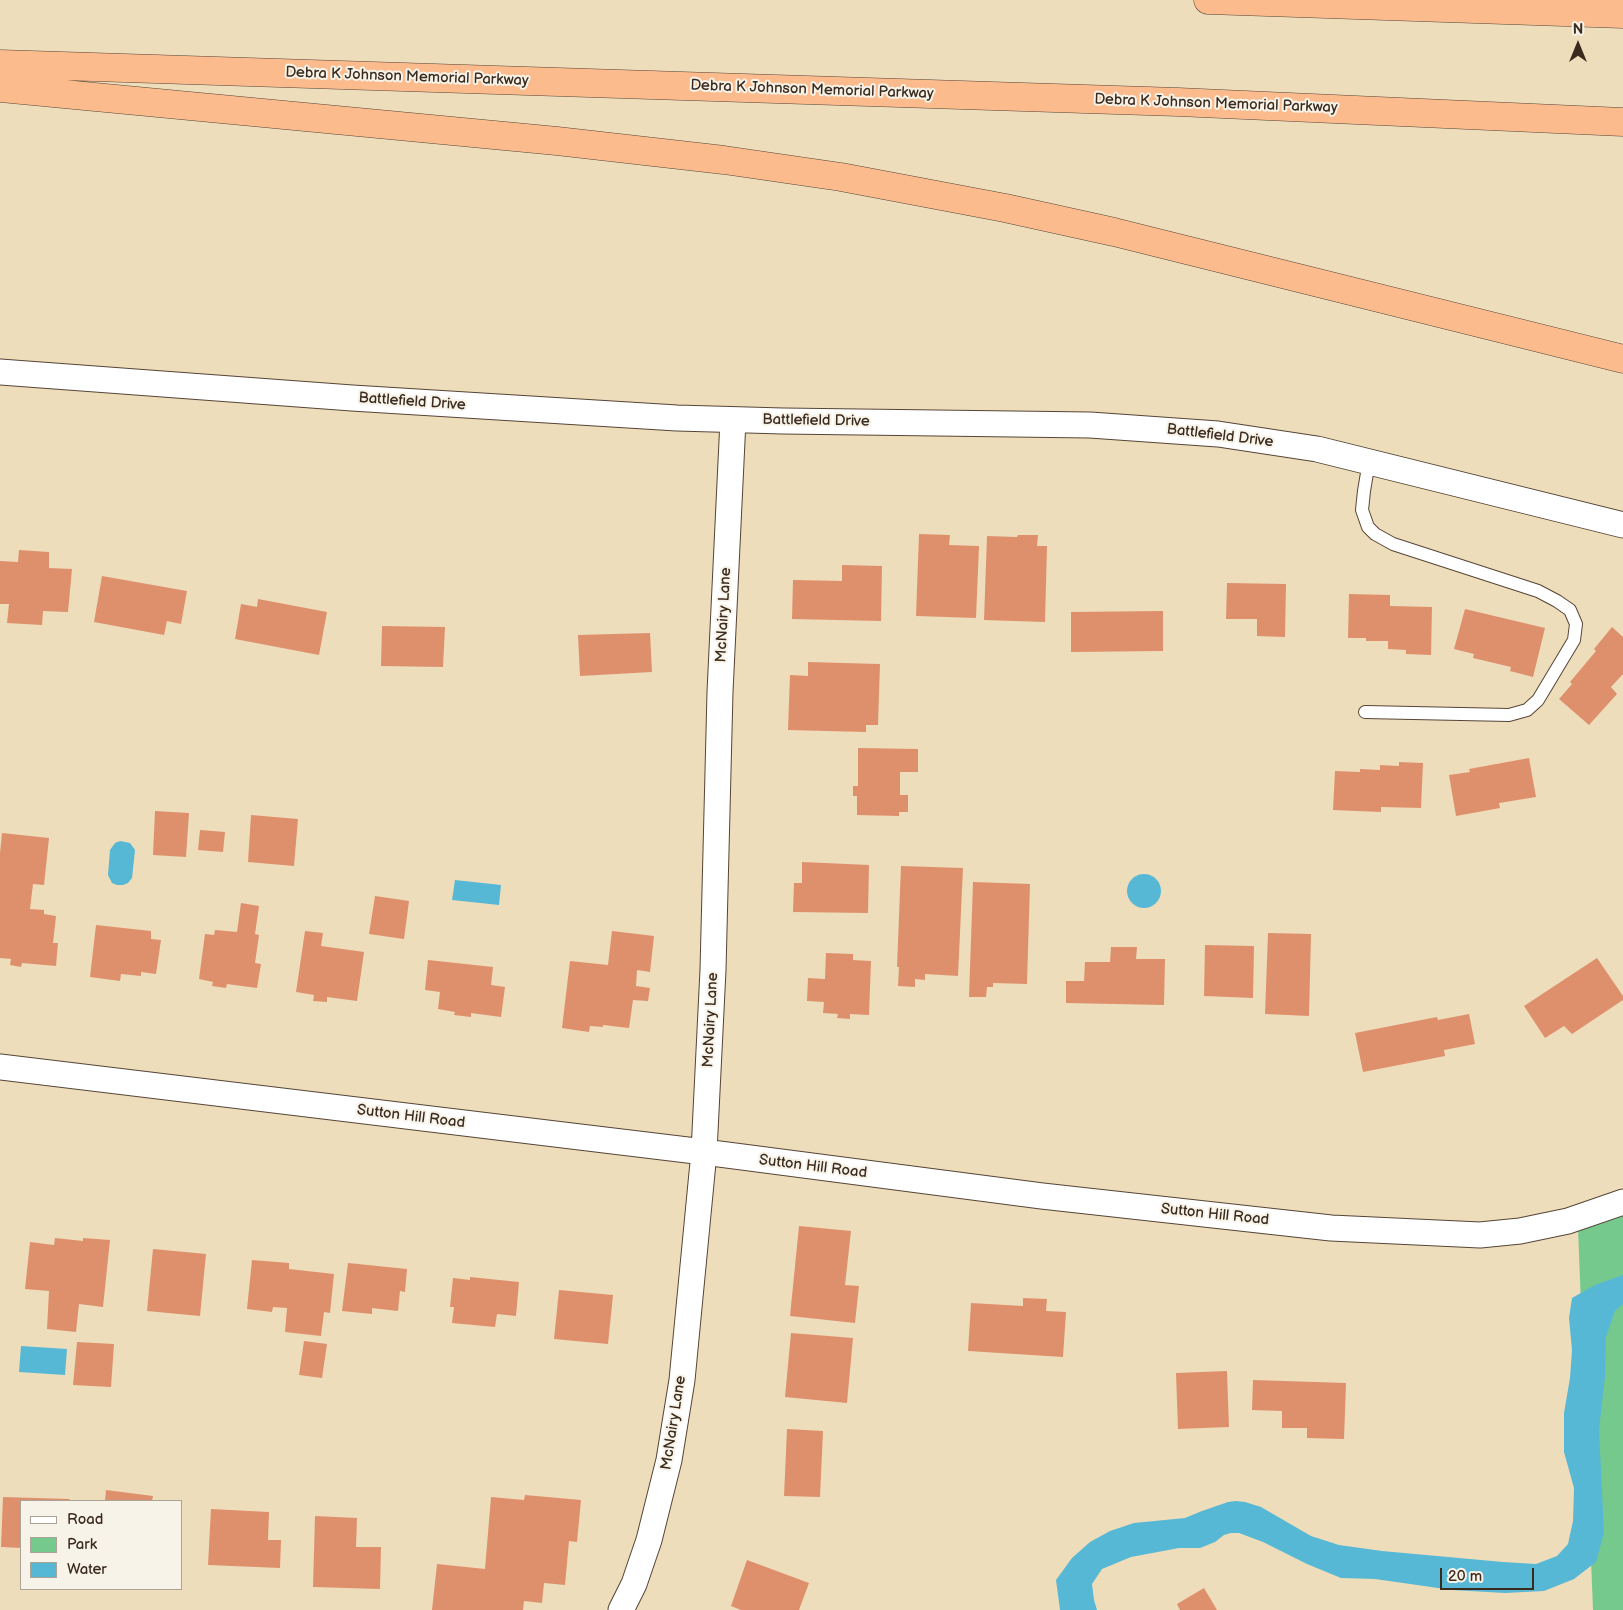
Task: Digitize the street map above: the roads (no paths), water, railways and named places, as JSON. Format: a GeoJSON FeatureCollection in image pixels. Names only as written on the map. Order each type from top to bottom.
{"type":"FeatureCollection","features":[{"type":"Feature","properties":{"kind":"highway"},"geometry":{"type":"LineString","coordinates":[[1208,0],[1623,14]]}},
{"type":"Feature","properties":{"kind":"highway","name":"Debra K Johnson Memorial Parkway"},"geometry":{"type":"LineString","coordinates":[[0,64],[1168,102],[1623,122]]}},
{"type":"Feature","properties":{"kind":"highway"},"geometry":{"type":"LineString","coordinates":[[0,88],[557,141],[724,160],[841,176],[1005,208],[1105,230],[1623,359]]}},
{"type":"Feature","properties":{"kind":"street","name":"Battlefield Drive"},"geometry":{"type":"LineString","coordinates":[[0,372],[489,407],[676,418],[1090,424],[1218,434],[1317,449],[1623,525]]}},
{"type":"Feature","properties":{"kind":"street","name":"McNairy Lane"},"geometry":{"type":"LineString","coordinates":[[621,1610],[634,1584],[649,1540],[669,1460],[682,1380],[704,1152],[714,970],[720,692],[733,420]]}},
{"type":"Feature","properties":{"kind":"street","name":"Sutton Hill Road"},"geometry":{"type":"LineString","coordinates":[[0,1067],[704,1152],[1042,1196],[1331,1228],[1480,1235],[1528,1229],[1568,1221],[1623,1202]]}},
{"type":"Feature","properties":{"kind":"lane"},"geometry":{"type":"LineString","coordinates":[[1365,712],[1509,716],[1527,710],[1538,700],[1574,640],[1576,624],[1570,610],[1538,591],[1393,544],[1375,534],[1368,527],[1362,510],[1369,461]]}},
{"type":"Feature","properties":{"kind":"water"},"geometry":{"type":"Polygon","coordinates":[[[120,841],[130,843],[135,850],[132,878],[128,883],[117,885],[112,883],[108,875],[110,850],[115,843],[120,841]]]}},
{"type":"Feature","properties":{"kind":"water"},"geometry":{"type":"Polygon","coordinates":[[[1144,874],[1151,875],[1156,879],[1160,884],[1160,898],[1156,903],[1151,907],[1144,908],[1137,907],[1132,903],[1128,898],[1127,891],[1128,884],[1132,879],[1137,875],[1144,874]]]}},
{"type":"Feature","properties":{"kind":"water"},"geometry":{"type":"Polygon","coordinates":[[[455,880],[501,885],[499,905],[452,900],[455,880]]]}},
{"type":"Feature","properties":{"kind":"water"},"geometry":{"type":"Polygon","coordinates":[[[1623,1275],[1623,1304],[1615,1311],[1606,1337],[1605,1376],[1599,1430],[1604,1533],[1596,1562],[1574,1579],[1544,1591],[1505,1593],[1452,1590],[1375,1579],[1341,1578],[1307,1564],[1263,1542],[1239,1533],[1231,1533],[1200,1548],[1179,1548],[1131,1557],[1102,1569],[1092,1584],[1097,1610],[1060,1610],[1056,1580],[1072,1558],[1090,1542],[1110,1531],[1134,1523],[1185,1518],[1228,1502],[1236,1501],[1261,1507],[1311,1536],[1339,1545],[1382,1551],[1536,1564],[1557,1556],[1568,1544],[1573,1521],[1574,1488],[1564,1452],[1564,1413],[1570,1378],[1572,1350],[1569,1318],[1572,1298],[1595,1285],[1623,1275]]]}},
{"type":"Feature","properties":{"kind":"water"},"geometry":{"type":"Polygon","coordinates":[[[21,1346],[67,1349],[65,1375],[19,1372],[21,1346]]]}}]}
